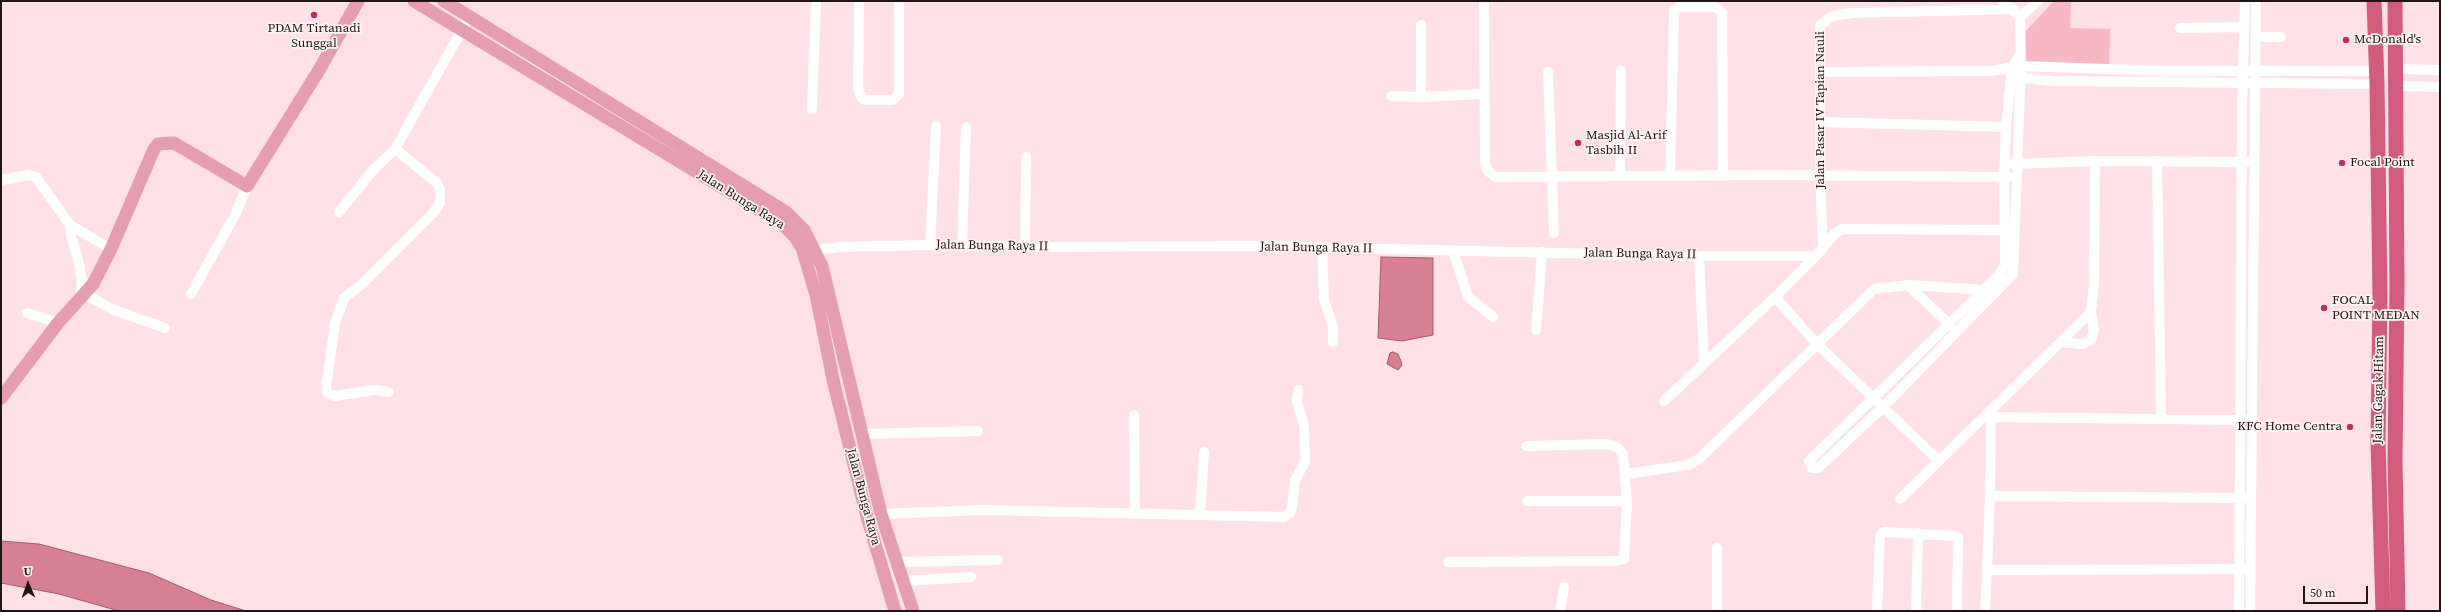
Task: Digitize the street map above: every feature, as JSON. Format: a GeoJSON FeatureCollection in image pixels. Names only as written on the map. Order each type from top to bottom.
{"type":"FeatureCollection","features":[{"type":"Feature","properties":{"kind":"highway","name":"Jalan Gagak Hitam"},"geometry":{"type":"LineString","coordinates":[[2374,1],[2377,78],[2380,296],[2379,467],[2383,611]]}},
{"type":"Feature","properties":{"kind":"highway","name":"Jalan Gagak Hitam"},"geometry":{"type":"LineString","coordinates":[[2395,1],[2395,467],[2398,611]]}},
{"type":"Feature","properties":{"kind":"highway"},"geometry":{"type":"LineString","coordinates":[[2379,467],[2395,467]]}},
{"type":"Feature","properties":{"kind":"main road"},"geometry":{"type":"LineString","coordinates":[[1,398],[58,323],[83,297],[93,284],[111,249],[154,149],[158,144],[174,143],[247,186],[319,70],[358,1]]}},
{"type":"Feature","properties":{"kind":"main road","name":"Jalan Bunga Raya"},"geometry":{"type":"LineString","coordinates":[[414,1],[780,223],[795,237],[804,253],[816,295],[844,423],[867,517],[895,611]]}},
{"type":"Feature","properties":{"kind":"main road","name":"Jalan Bunga Raya"},"geometry":{"type":"LineString","coordinates":[[444,1],[786,212],[804,230],[822,266],[881,514],[913,611]]}},
{"type":"Feature","properties":{"kind":"main road"},"geometry":{"type":"LineString","coordinates":[[604,116],[611,104]]}},
{"type":"Feature","properties":{"kind":"main road"},"geometry":{"type":"LineString","coordinates":[[844,423],[858,419]]}},
{"type":"Feature","properties":{"kind":"street"},"geometry":{"type":"LineString","coordinates":[[812,109],[816,1]]}},
{"type":"Feature","properties":{"kind":"street"},"geometry":{"type":"LineString","coordinates":[[858,1],[858,89],[862,99],[893,100],[899,94],[899,1]]}},
{"type":"Feature","properties":{"kind":"street"},"geometry":{"type":"LineString","coordinates":[[1484,1],[1484,94],[1487,170],[1495,177],[1553,175],[2017,177]]}},
{"type":"Feature","properties":{"kind":"street"},"geometry":{"type":"LineString","coordinates":[[2003,1],[2014,9],[2020,17],[2019,55],[2006,127],[2004,177],[2005,265],[2000,274],[1986,290],[1809,461],[1812,468],[1818,468],[1883,407],[2013,274],[2018,164],[2016,72]]}},
{"type":"Feature","properties":{"kind":"street"},"geometry":{"type":"LineString","coordinates":[[2239,611],[2242,162],[2245,1]]}},
{"type":"Feature","properties":{"kind":"street"},"geometry":{"type":"LineString","coordinates":[[2250,611],[2253,162],[2256,1]]}},
{"type":"Feature","properties":{"kind":"street"},"geometry":{"type":"LineString","coordinates":[[2020,17],[2034,3]]}},
{"type":"Feature","properties":{"kind":"street"},"geometry":{"type":"LineString","coordinates":[[1670,176],[1674,11],[1679,7],[1716,7],[1722,12],[1723,176]]}},
{"type":"Feature","properties":{"kind":"street","name":"Jalan Pasar IV Tapian Nauli"},"geometry":{"type":"LineString","coordinates":[[1824,247],[1820,176],[1820,25],[1832,16],[1853,13],[2014,9]]}},
{"type":"Feature","properties":{"kind":"street"},"geometry":{"type":"LineString","coordinates":[[339,212],[373,170],[395,149],[437,78],[461,29],[469,17]]}},
{"type":"Feature","properties":{"kind":"street"},"geometry":{"type":"LineString","coordinates":[[1421,25],[1421,97]]}},
{"type":"Feature","properties":{"kind":"street"},"geometry":{"type":"LineString","coordinates":[[2180,28],[2244,27]]}},
{"type":"Feature","properties":{"kind":"street"},"geometry":{"type":"LineString","coordinates":[[2255,37],[2281,37]]}},
{"type":"Feature","properties":{"kind":"street"},"geometry":{"type":"LineString","coordinates":[[1820,72],[2016,72],[2052,68],[2165,71],[2254,71],[2377,78]]}},
{"type":"Feature","properties":{"kind":"street"},"geometry":{"type":"LineString","coordinates":[[2052,68],[2052,81]]}},
{"type":"Feature","properties":{"kind":"street"},"geometry":{"type":"LineString","coordinates":[[2396,69],[2440,70]]}},
{"type":"Feature","properties":{"kind":"street"},"geometry":{"type":"LineString","coordinates":[[1620,176],[1621,70]]}},
{"type":"Feature","properties":{"kind":"street"},"geometry":{"type":"LineString","coordinates":[[2165,71],[2166,83]]}},
{"type":"Feature","properties":{"kind":"street"},"geometry":{"type":"LineString","coordinates":[[1548,72],[1554,233]]}},
{"type":"Feature","properties":{"kind":"street"},"geometry":{"type":"LineString","coordinates":[[2016,72],[2052,81],[2166,83],[2377,78]]}},
{"type":"Feature","properties":{"kind":"street"},"geometry":{"type":"LineString","coordinates":[[2396,86],[2440,87]]}},
{"type":"Feature","properties":{"kind":"street"},"geometry":{"type":"LineString","coordinates":[[1391,96],[1421,97],[1484,94]]}},
{"type":"Feature","properties":{"kind":"street"},"geometry":{"type":"LineString","coordinates":[[1820,122],[2006,127]]}},
{"type":"Feature","properties":{"kind":"street"},"geometry":{"type":"LineString","coordinates":[[930,245],[936,126]]}},
{"type":"Feature","properties":{"kind":"street"},"geometry":{"type":"LineString","coordinates":[[962,245],[966,127]]}},
{"type":"Feature","properties":{"kind":"street"},"geometry":{"type":"LineString","coordinates":[[389,392],[375,390],[335,396],[327,392],[326,387],[335,322],[344,298],[368,278],[433,213],[440,203],[440,189],[437,183],[395,149]]}},
{"type":"Feature","properties":{"kind":"street"},"geometry":{"type":"LineString","coordinates":[[1025,247],[1026,157]]}},
{"type":"Feature","properties":{"kind":"street"},"geometry":{"type":"LineString","coordinates":[[2005,165],[2095,161],[2253,162]]}},
{"type":"Feature","properties":{"kind":"street"},"geometry":{"type":"LineString","coordinates":[[2060,342],[2082,344],[2091,340],[2094,330],[2091,312],[2094,282],[2095,161]]}},
{"type":"Feature","properties":{"kind":"street"},"geometry":{"type":"LineString","coordinates":[[2157,161],[2161,418]]}},
{"type":"Feature","properties":{"kind":"street"},"geometry":{"type":"LineString","coordinates":[[1,180],[29,175],[36,177],[70,225],[111,249]]}},
{"type":"Feature","properties":{"kind":"street"},"geometry":{"type":"LineString","coordinates":[[191,294],[235,214],[247,186]]}},
{"type":"Feature","properties":{"kind":"street"},"geometry":{"type":"LineString","coordinates":[[70,225],[71,236],[78,259],[83,297],[165,328]]}},
{"type":"Feature","properties":{"kind":"street"},"geometry":{"type":"LineString","coordinates":[[1664,401],[1704,361],[1775,297],[1816,256],[1835,233],[1851,228],[2005,230]]}},
{"type":"Feature","properties":{"kind":"street","name":"Jalan Bunga Raya II"},"geometry":{"type":"LineString","coordinates":[[815,250],[839,247],[962,245],[1025,247],[1322,248],[1699,256],[1816,256]]}},
{"type":"Feature","properties":{"kind":"street"},"geometry":{"type":"LineString","coordinates":[[1322,248],[1324,300],[1333,327],[1333,342]]}},
{"type":"Feature","properties":{"kind":"street"},"geometry":{"type":"LineString","coordinates":[[1453,251],[1468,296],[1493,317]]}},
{"type":"Feature","properties":{"kind":"street"},"geometry":{"type":"LineString","coordinates":[[1536,330],[1542,252]]}},
{"type":"Feature","properties":{"kind":"street"},"geometry":{"type":"LineString","coordinates":[[1699,256],[1704,361]]}},
{"type":"Feature","properties":{"kind":"street"},"geometry":{"type":"LineString","coordinates":[[1626,474],[1694,463],[1818,346],[1874,288],[1908,285],[1986,290]]}},
{"type":"Feature","properties":{"kind":"street"},"geometry":{"type":"LineString","coordinates":[[1908,285],[1950,325]]}},
{"type":"Feature","properties":{"kind":"street"},"geometry":{"type":"LineString","coordinates":[[1775,297],[1818,346],[1938,460]]}},
{"type":"Feature","properties":{"kind":"street"},"geometry":{"type":"LineString","coordinates":[[1900,499],[1938,460],[1987,417],[2091,312]]}},
{"type":"Feature","properties":{"kind":"street"},"geometry":{"type":"LineString","coordinates":[[27,313],[58,323]]}},
{"type":"Feature","properties":{"kind":"street"},"geometry":{"type":"LineString","coordinates":[[881,514],[983,510],[1284,517],[1290,513],[1295,480],[1301,471],[1306,451],[1304,426],[1297,402],[1298,390]]}},
{"type":"Feature","properties":{"kind":"street"},"geometry":{"type":"LineString","coordinates":[[1134,415],[1135,514]]}},
{"type":"Feature","properties":{"kind":"street"},"geometry":{"type":"LineString","coordinates":[[1987,417],[2251,420]]}},
{"type":"Feature","properties":{"kind":"street"},"geometry":{"type":"LineString","coordinates":[[1985,611],[1990,496],[1987,417]]}},
{"type":"Feature","properties":{"kind":"street"},"geometry":{"type":"LineString","coordinates":[[862,434],[978,431]]}},
{"type":"Feature","properties":{"kind":"street"},"geometry":{"type":"LineString","coordinates":[[1448,562],[1622,560],[1626,556],[1626,474],[1623,455],[1618,448],[1607,444],[1526,446]]}},
{"type":"Feature","properties":{"kind":"street"},"geometry":{"type":"LineString","coordinates":[[1200,515],[1204,452]]}},
{"type":"Feature","properties":{"kind":"street"},"geometry":{"type":"LineString","coordinates":[[1990,496],[2251,498]]}},
{"type":"Feature","properties":{"kind":"street"},"geometry":{"type":"LineString","coordinates":[[1527,501],[1627,501]]}},
{"type":"Feature","properties":{"kind":"street"},"geometry":{"type":"LineString","coordinates":[[1877,611],[1880,536],[1884,532],[1918,533],[1958,537],[1957,611]]}},
{"type":"Feature","properties":{"kind":"street"},"geometry":{"type":"LineString","coordinates":[[1916,611],[1918,533]]}},
{"type":"Feature","properties":{"kind":"street"},"geometry":{"type":"LineString","coordinates":[[1717,548],[1717,611]]}},
{"type":"Feature","properties":{"kind":"street"},"geometry":{"type":"LineString","coordinates":[[897,562],[998,560]]}},
{"type":"Feature","properties":{"kind":"street"},"geometry":{"type":"LineString","coordinates":[[1987,570],[2250,570]]}},
{"type":"Feature","properties":{"kind":"street"},"geometry":{"type":"LineString","coordinates":[[904,581],[971,577]]}},
{"type":"Feature","properties":{"kind":"street"},"geometry":{"type":"LineString","coordinates":[[1560,611],[1564,587]]}},
{"type":"Feature","properties":{"kind":"shaded area"},"geometry":{"type":"Polygon","coordinates":[[[2054,1],[2071,1],[2070,28],[2110,29],[2109,67],[2030,66],[2024,59],[2024,33],[2054,1]]]}},
{"type":"Feature","properties":{"kind":"shaded area"},"geometry":{"type":"Polygon","coordinates":[[[1381,257],[1433,258],[1433,335],[1402,341],[1378,338],[1381,257]]]}},
{"type":"Feature","properties":{"kind":"shaded area"},"geometry":{"type":"Polygon","coordinates":[[[1393,352],[1398,354],[1401,361],[1402,365],[1398,370],[1387,364],[1390,353],[1393,352]]]}},
{"type":"Feature","properties":{"kind":"shaded area"},"geometry":{"type":"Polygon","coordinates":[[[1,541],[39,544],[149,573],[211,600],[246,611],[119,611],[59,594],[1,583],[1,541]]]}},
{"type":"Feature","properties":{"kind":"place","name":"PDAM Tirtanadi Sunggal"},"geometry":{"type":"Point","coordinates":[314,15]}},
{"type":"Feature","properties":{"kind":"place","name":"McDonald's"},"geometry":{"type":"Point","coordinates":[2346,40]}},
{"type":"Feature","properties":{"kind":"place","name":"Masjid Al-Arif Tasbih II"},"geometry":{"type":"Point","coordinates":[1578,143]}},
{"type":"Feature","properties":{"kind":"place","name":"Focal Point"},"geometry":{"type":"Point","coordinates":[2342,163]}},
{"type":"Feature","properties":{"kind":"place","name":"FOCAL POINT MEDAN"},"geometry":{"type":"Point","coordinates":[2324,308]}},
{"type":"Feature","properties":{"kind":"place","name":"KFC Home Centra"},"geometry":{"type":"Point","coordinates":[2350,427]}}]}
